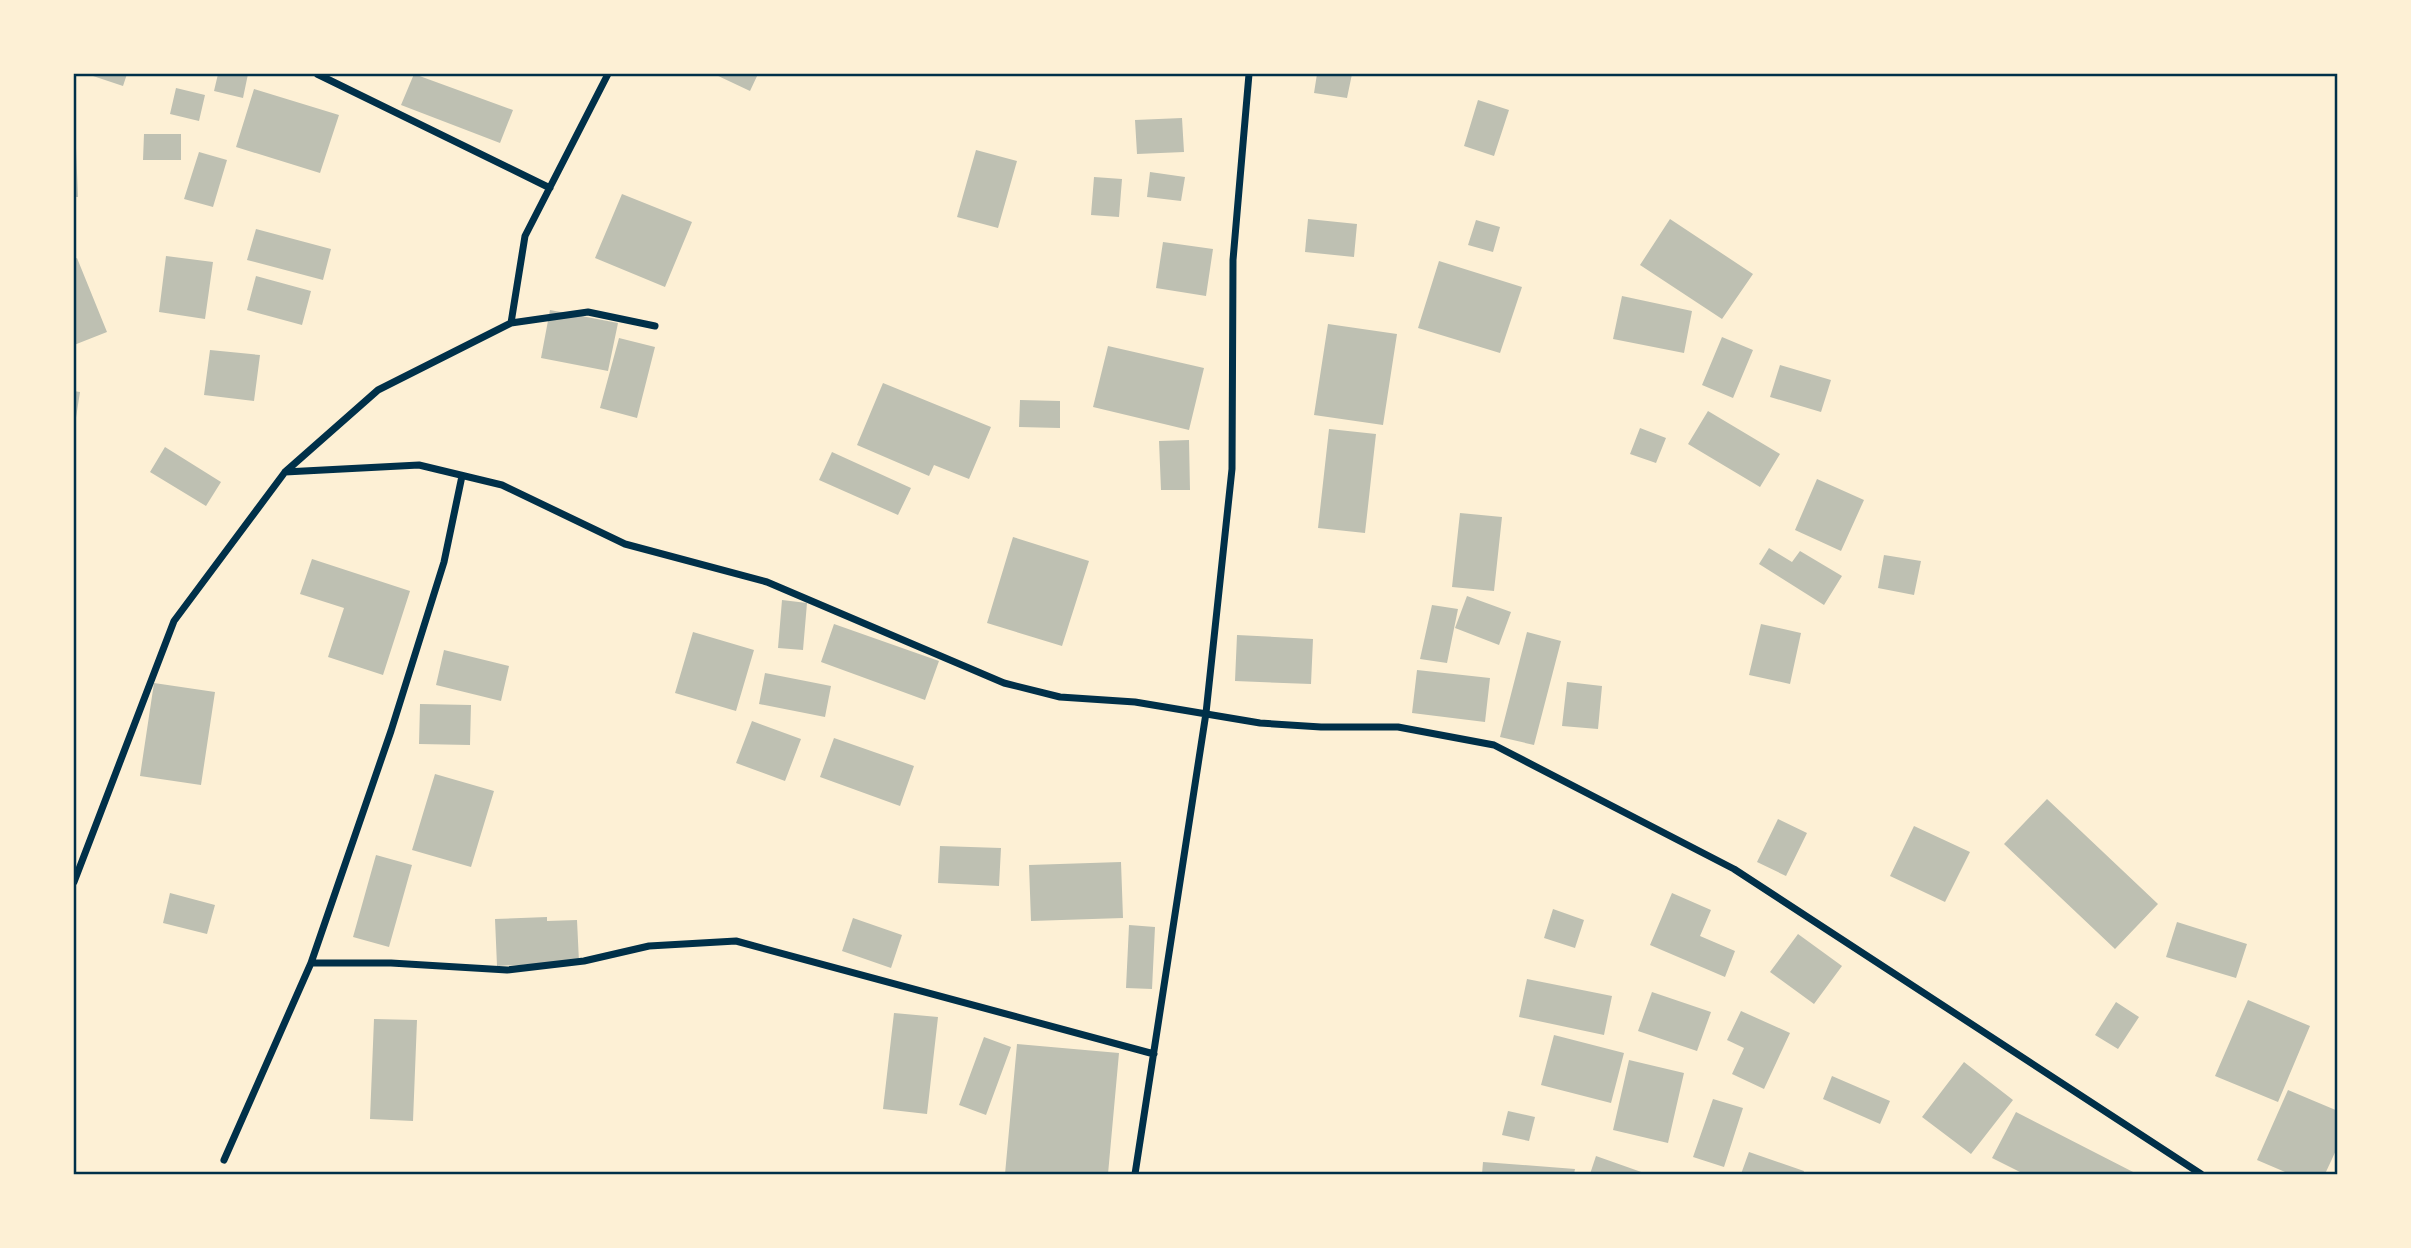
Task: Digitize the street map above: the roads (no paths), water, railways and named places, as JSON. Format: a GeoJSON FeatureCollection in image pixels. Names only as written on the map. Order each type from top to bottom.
{"type":"FeatureCollection","features":[{"type":"Feature","properties":{"kind":"street"},"geometry":{"type":"LineString","coordinates":[[317,74],[550,188]]}},
{"type":"Feature","properties":{"kind":"street"},"geometry":{"type":"LineString","coordinates":[[511,323],[525,236],[608,74]]}},
{"type":"Feature","properties":{"kind":"street"},"geometry":{"type":"LineString","coordinates":[[1135,1174],[1206,713],[1232,469],[1233,260],[1249,74]]}},
{"type":"Feature","properties":{"kind":"street"},"geometry":{"type":"LineString","coordinates":[[74,882],[174,621],[285,472],[378,390],[511,323],[588,312],[654,326]]}},
{"type":"Feature","properties":{"kind":"street"},"geometry":{"type":"LineString","coordinates":[[285,472],[419,465],[502,485],[625,544],[768,582],[1004,683],[1060,697],[1135,702],[1260,723],[1321,727],[1398,727],[1494,745],[1734,869],[2202,1174]]}},
{"type":"Feature","properties":{"kind":"street"},"geometry":{"type":"LineString","coordinates":[[224,1160],[311,963],[412,666],[444,562],[462,476]]}},
{"type":"Feature","properties":{"kind":"street"},"geometry":{"type":"LineString","coordinates":[[311,963],[391,963],[507,970],[584,961],[649,946],[736,941],[1154,1054]]}}]}
